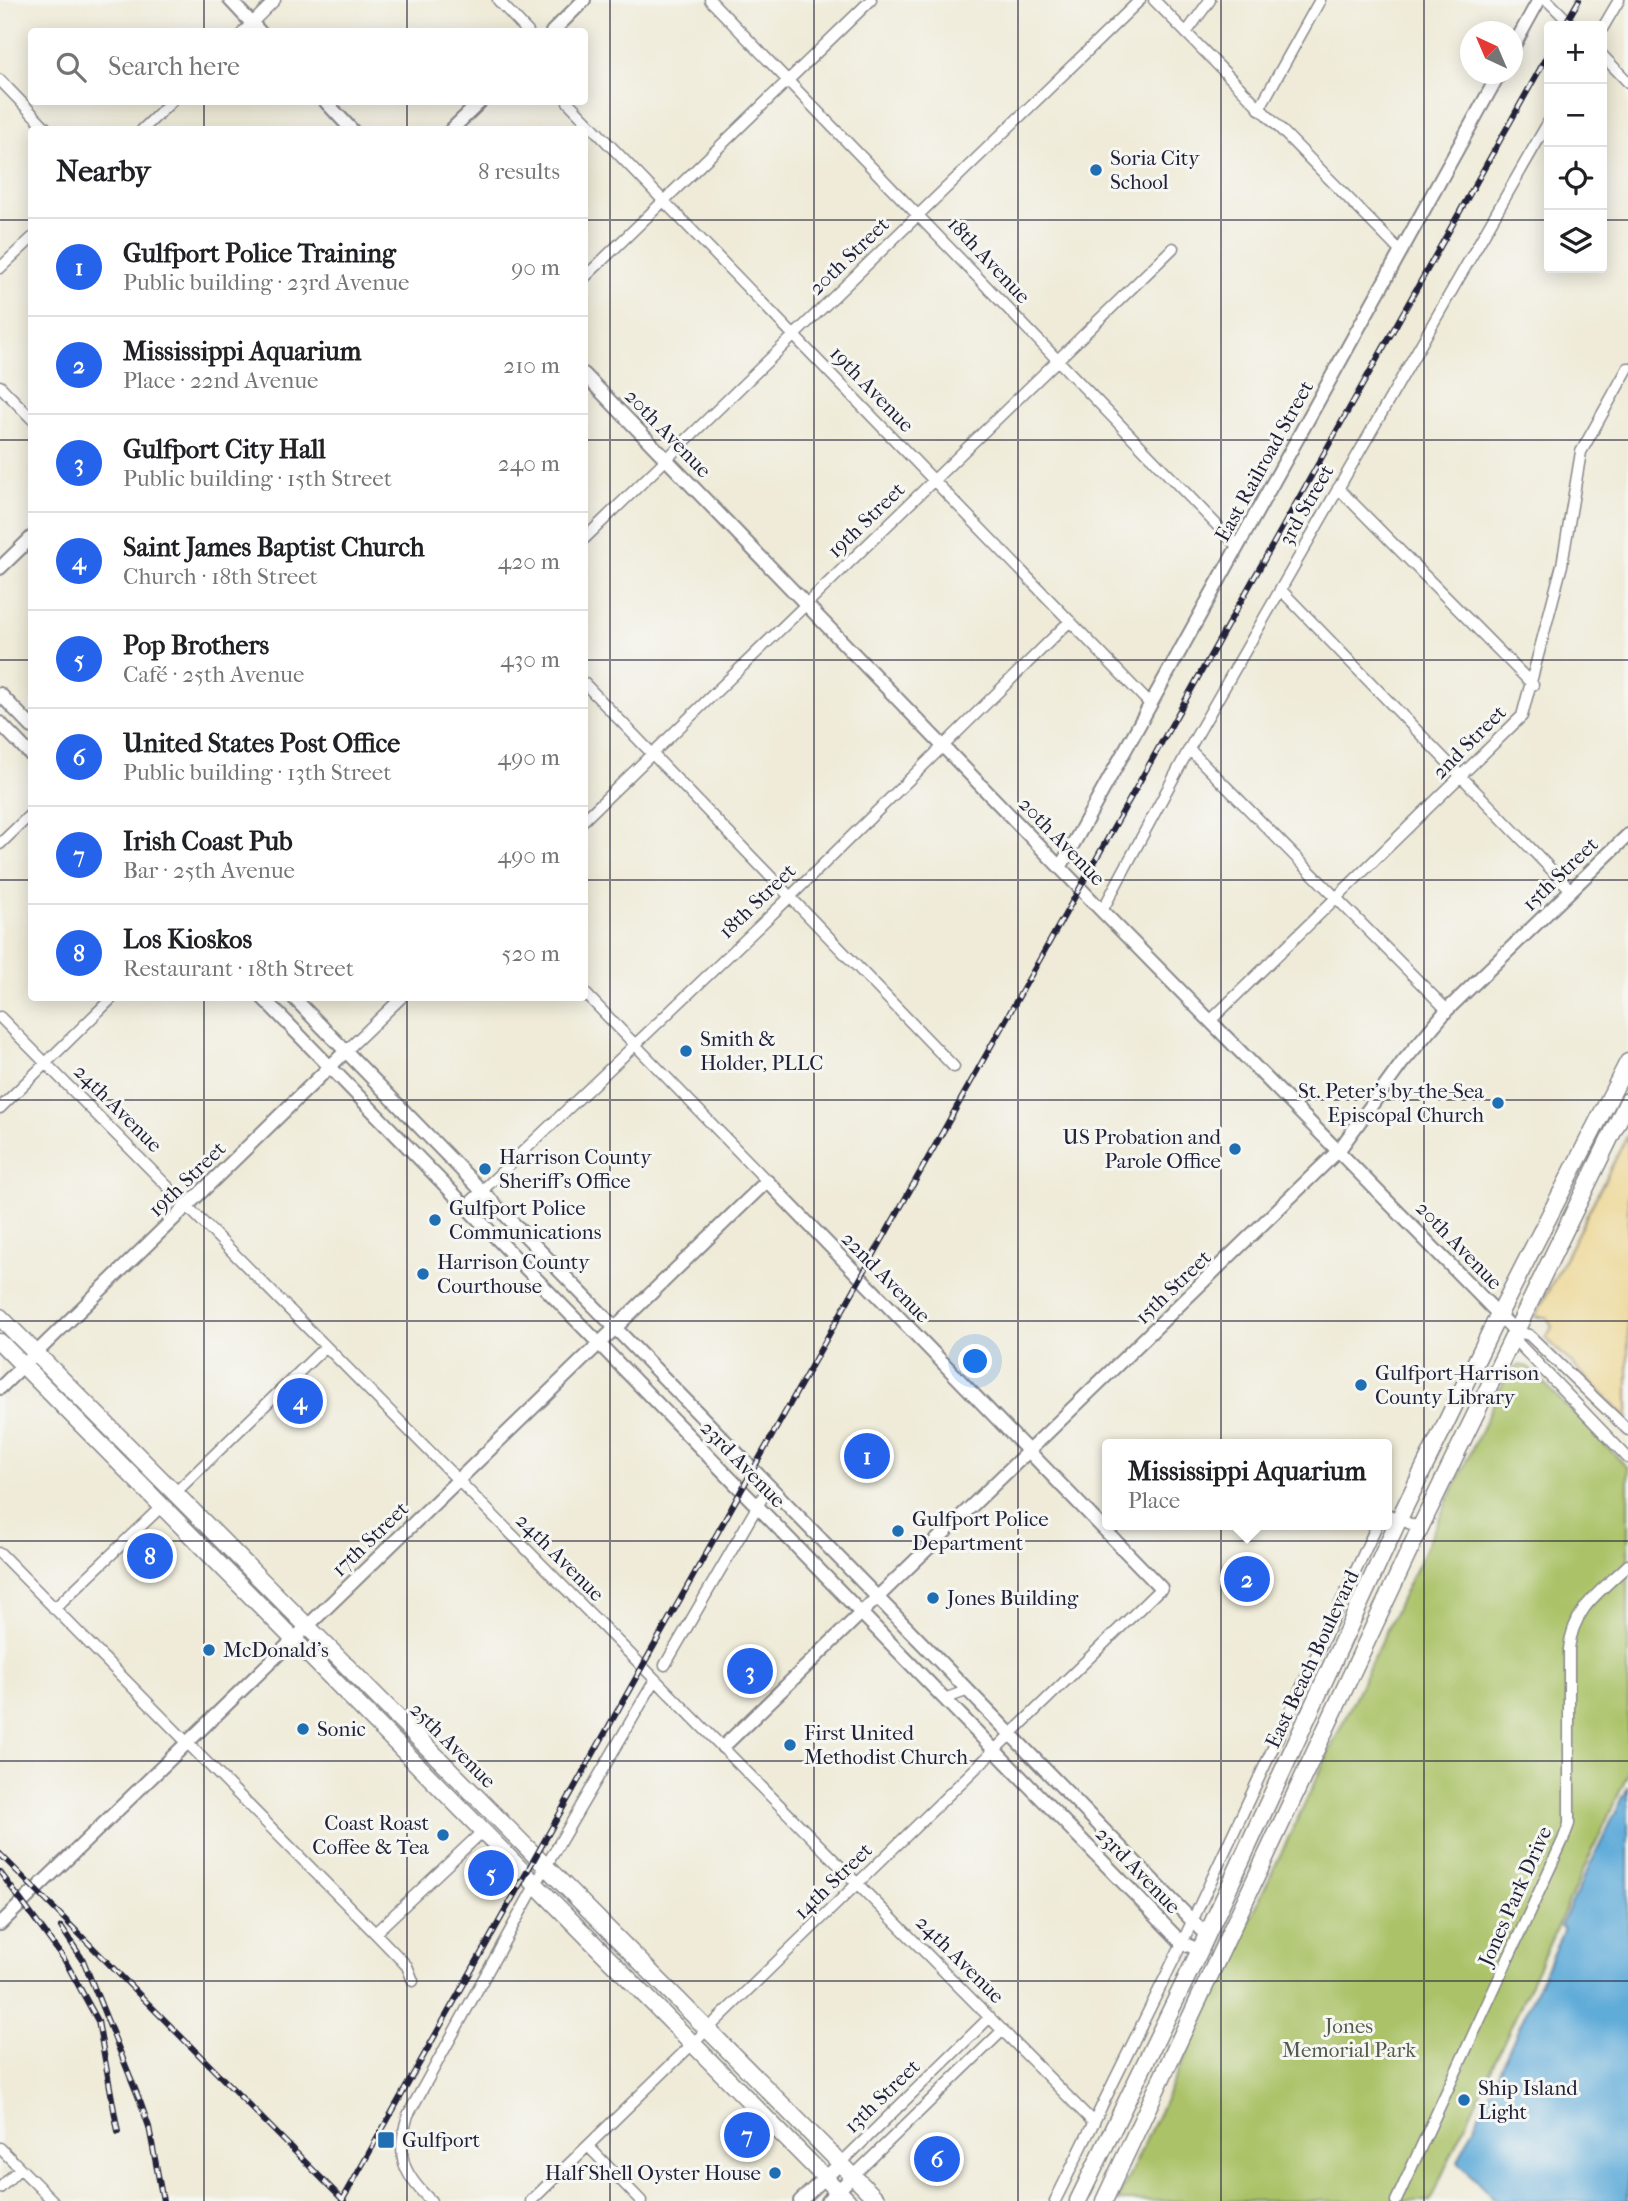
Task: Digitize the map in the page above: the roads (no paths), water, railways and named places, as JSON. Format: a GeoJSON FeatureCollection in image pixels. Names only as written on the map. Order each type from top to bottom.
{"type":"FeatureCollection","features":[{"type":"Feature","properties":{"kind":"main road","name":"East Beach Boulevard"},"geometry":{"type":"LineString","coordinates":[[1393,1517],[1628,1062]]}},
{"type":"Feature","properties":{"kind":"main road","name":"East Beach Boulevard"},"geometry":{"type":"LineString","coordinates":[[1104,2201],[1420,1528],[1628,1101]]}},
{"type":"Feature","properties":{"kind":"main road","name":"25th Avenue"},"geometry":{"type":"LineString","coordinates":[[0,1317],[709,2028],[877,2201]]}},
{"type":"Feature","properties":{"kind":"main road","name":"25th Avenue"},"geometry":{"type":"LineString","coordinates":[[0,1342],[694,2043],[825,2178],[837,2197]]}},
{"type":"Feature","properties":{"kind":"main road","name":"East Beach Boulevard"},"geometry":{"type":"LineString","coordinates":[[1078,2201],[1204,1943],[1387,1530]]}},
{"type":"Feature","properties":{"kind":"main road"},"geometry":{"type":"LineString","coordinates":[[1067,2201],[1133,2072],[1151,2051]]}},
{"type":"Feature","properties":{"kind":"street"},"geometry":{"type":"LineString","coordinates":[[230,0],[251,28]]}},
{"type":"Feature","properties":{"kind":"street"},"geometry":{"type":"LineString","coordinates":[[253,28],[275,0]]}},
{"type":"Feature","properties":{"kind":"street"},"geometry":{"type":"LineString","coordinates":[[498,0],[524,28]]}},
{"type":"Feature","properties":{"kind":"street"},"geometry":{"type":"LineString","coordinates":[[556,28],[584,0]]}},
{"type":"Feature","properties":{"kind":"street","name":"18th Avenue"},"geometry":{"type":"LineString","coordinates":[[710,0],[919,214],[1056,362],[1238,547]]}},
{"type":"Feature","properties":{"kind":"street"},"geometry":{"type":"LineString","coordinates":[[588,274],[871,0]]}},
{"type":"Feature","properties":{"kind":"street","name":"20th Street"},"geometry":{"type":"LineString","coordinates":[[588,535],[1140,0]]}},
{"type":"Feature","properties":{"kind":"street"},"geometry":{"type":"LineString","coordinates":[[1154,0],[1401,252]]}},
{"type":"Feature","properties":{"kind":"street"},"geometry":{"type":"LineString","coordinates":[[1186,33],[1210,0]]}},
{"type":"Feature","properties":{"kind":"street"},"geometry":{"type":"LineString","coordinates":[[1259,108],[1320,0]]}},
{"type":"Feature","properties":{"kind":"street"},"geometry":{"type":"LineString","coordinates":[[1523,30],[1539,0]]}},
{"type":"Feature","properties":{"kind":"street"},"geometry":{"type":"LineString","coordinates":[[1547,0],[1568,21]]}},
{"type":"Feature","properties":{"kind":"street"},"geometry":{"type":"LineString","coordinates":[[1607,21],[1619,0]]}},
{"type":"Feature","properties":{"kind":"street"},"geometry":{"type":"LineString","coordinates":[[1607,60],[1628,82]]}},
{"type":"Feature","properties":{"kind":"street"},"geometry":{"type":"LineString","coordinates":[[0,80],[44,126]]}},
{"type":"Feature","properties":{"kind":"street","name":"East Railroad Street"},"geometry":{"type":"LineString","coordinates":[[1061,866],[1493,84]]}},
{"type":"Feature","properties":{"kind":"street"},"geometry":{"type":"LineString","coordinates":[[146,126],[168,105]]}},
{"type":"Feature","properties":{"kind":"street"},"geometry":{"type":"LineString","coordinates":[[329,105],[348,126]]}},
{"type":"Feature","properties":{"kind":"street"},"geometry":{"type":"LineString","coordinates":[[455,126],[477,105]]}},
{"type":"Feature","properties":{"kind":"street","name":"19th Avenue"},"geometry":{"type":"LineString","coordinates":[[571,105],[1149,703]]}},
{"type":"Feature","properties":{"kind":"street","name":"3rd Street"},"geometry":{"type":"LineString","coordinates":[[1102,911],[1189,749],[1544,130]]}},
{"type":"Feature","properties":{"kind":"street"},"geometry":{"type":"LineString","coordinates":[[0,268],[28,241]]}},
{"type":"Feature","properties":{"kind":"street","name":"19th Street"},"geometry":{"type":"LineString","coordinates":[[588,816],[1173,248]]}},
{"type":"Feature","properties":{"kind":"street","name":"2nd Street"},"geometry":{"type":"LineString","coordinates":[[1210,1021],[1522,716],[1533,685],[1562,565],[1581,452],[1628,368]]}},
{"type":"Feature","properties":{"kind":"street","name":"20th Avenue"},"geometry":{"type":"LineString","coordinates":[[588,378],[1102,911],[1499,1314],[1515,1331],[1518,1343],[1628,1458]]}},
{"type":"Feature","properties":{"kind":"street"},"geometry":{"type":"LineString","coordinates":[[0,386],[28,415]]}},
{"type":"Feature","properties":{"kind":"street"},"geometry":{"type":"LineString","coordinates":[[1338,488],[1533,685]]}},
{"type":"Feature","properties":{"kind":"street"},"geometry":{"type":"LineString","coordinates":[[0,568],[28,541]]}},
{"type":"Feature","properties":{"kind":"street"},"geometry":{"type":"LineString","coordinates":[[1280,589],[1571,890]]}},
{"type":"Feature","properties":{"kind":"street","name":"18th Street"},"geometry":{"type":"LineString","coordinates":[[467,1206],[791,896],[1070,621]]}},
{"type":"Feature","properties":{"kind":"street"},"geometry":{"type":"LineString","coordinates":[[588,687],[954,1067]]}},
{"type":"Feature","properties":{"kind":"street"},"geometry":{"type":"LineString","coordinates":[[0,694],[28,723]]}},
{"type":"Feature","properties":{"kind":"street"},"geometry":{"type":"LineString","coordinates":[[0,723],[28,752]]}},
{"type":"Feature","properties":{"kind":"street"},"geometry":{"type":"LineString","coordinates":[[1189,749],[1447,1010]]}},
{"type":"Feature","properties":{"kind":"street"},"geometry":{"type":"LineString","coordinates":[[0,844],[28,817]]}},
{"type":"Feature","properties":{"kind":"street","name":"15th Street"},"geometry":{"type":"LineString","coordinates":[[723,1747],[1339,1150],[1402,1063],[1447,1010],[1628,835]]}},
{"type":"Feature","properties":{"kind":"street","name":"22nd Avenue"},"geometry":{"type":"LineString","coordinates":[[588,996],[1102,1527]]}},
{"type":"Feature","properties":{"kind":"street"},"geometry":{"type":"LineString","coordinates":[[0,1108],[110,1001]]}},
{"type":"Feature","properties":{"kind":"street","name":"23rd Avenue"},"geometry":{"type":"LineString","coordinates":[[266,1001],[1182,1942],[1204,1943]]}},
{"type":"Feature","properties":{"kind":"street","name":"23rd Avenue"},"geometry":{"type":"LineString","coordinates":[[297,1001],[1192,1921],[1204,1943]]}},
{"type":"Feature","properties":{"kind":"street","name":"19th Street"},"geometry":{"type":"LineString","coordinates":[[0,1388],[398,1001]]}},
{"type":"Feature","properties":{"kind":"street","name":"24th Avenue"},"geometry":{"type":"LineString","coordinates":[[0,1017],[1094,2123]]}},
{"type":"Feature","properties":{"kind":"street","name":"17th Street"},"geometry":{"type":"LineString","coordinates":[[0,1924],[767,1181]]}},
{"type":"Feature","properties":{"kind":"street","name":"20th Avenue"},"geometry":{"type":"LineString","coordinates":[[1515,1331],[1529,1335],[1628,1430]]}},
{"type":"Feature","properties":{"kind":"street"},"geometry":{"type":"LineString","coordinates":[[175,1493],[325,1347]]}},
{"type":"Feature","properties":{"kind":"street"},"geometry":{"type":"LineString","coordinates":[[665,1665],[755,1506],[768,1488]]}},
{"type":"Feature","properties":{"kind":"street"},"geometry":{"type":"LineString","coordinates":[[54,1609],[162,1506]]}},
{"type":"Feature","properties":{"kind":"street"},"geometry":{"type":"LineString","coordinates":[[1393,1517],[1420,1528]]}},
{"type":"Feature","properties":{"kind":"street","name":"22nd Avenue"},"geometry":{"type":"LineString","coordinates":[[1105,1530],[1161,1588]]}},
{"type":"Feature","properties":{"kind":"street"},"geometry":{"type":"LineString","coordinates":[[1055,2201],[1182,1942],[1375,1530]]}},
{"type":"Feature","properties":{"kind":"street"},"geometry":{"type":"LineString","coordinates":[[0,1553],[407,1966],[413,1981]]}},
{"type":"Feature","properties":{"kind":"street","name":"Jones Park Drive"},"geometry":{"type":"LineString","coordinates":[[1396,2201],[1569,1824],[1569,1649],[1572,1626],[1584,1608],[1628,1565]]}},
{"type":"Feature","properties":{"kind":"street","name":"14th Street"},"geometry":{"type":"LineString","coordinates":[[531,2201],[1161,1588]]}},
{"type":"Feature","properties":{"kind":"street"},"geometry":{"type":"LineString","coordinates":[[431,2201],[409,2178],[402,2157],[401,2137],[408,2115],[546,1866],[655,1680]]}},
{"type":"Feature","properties":{"kind":"street"},"geometry":{"type":"LineString","coordinates":[[944,1699],[966,1691]]}},
{"type":"Feature","properties":{"kind":"street"},"geometry":{"type":"LineString","coordinates":[[375,1933],[484,1830]]}},
{"type":"Feature","properties":{"kind":"street","name":"13th Street"},"geometry":{"type":"LineString","coordinates":[[800,2201],[990,2017]]}},
{"type":"Feature","properties":{"kind":"street","name":"13th Street"},"geometry":{"type":"LineString","coordinates":[[837,2197],[853,2176],[1003,2030]]}},
{"type":"Feature","properties":{"kind":"street"},"geometry":{"type":"LineString","coordinates":[[588,2146],[641,2201]]}},
{"type":"Feature","properties":{"kind":"street"},"geometry":{"type":"LineString","coordinates":[[0,2148],[53,2201]]}},
{"type":"Feature","properties":{"kind":"street"},"geometry":{"type":"LineString","coordinates":[[0,2188],[20,2168]]}},
{"type":"Feature","properties":{"kind":"water"},"geometry":{"type":"Polygon","coordinates":[[[1628,1787],[1628,2201],[1495,2201],[1458,2161],[1564,1929],[1560,1927],[1628,1787]]]}},
{"type":"Feature","properties":{"kind":"railway"},"geometry":{"type":"LineString","coordinates":[[1567,21],[1579,0]]}},
{"type":"Feature","properties":{"kind":"railway"},"geometry":{"type":"LineString","coordinates":[[342,2201],[1544,62]]}},
{"type":"Feature","properties":{"kind":"railway"},"geometry":{"type":"LineString","coordinates":[[0,1854],[344,2201]]}},
{"type":"Feature","properties":{"kind":"railway"},"geometry":{"type":"LineString","coordinates":[[0,1872],[64,1959],[98,2021],[118,2132]]}},
{"type":"Feature","properties":{"kind":"railway"},"geometry":{"type":"LineString","coordinates":[[61,1927],[83,1960],[140,2101],[149,2127],[163,2201]]}},
{"type":"Feature","properties":{"kind":"place","name":"Soria City School"},"geometry":{"type":"Point","coordinates":[1096,170]}},
{"type":"Feature","properties":{"kind":"place","name":"Smith & Holder, PLLC"},"geometry":{"type":"Point","coordinates":[686,1051]}},
{"type":"Feature","properties":{"kind":"place","name":"St. Peter's by-the-Sea Episcopal Church"},"geometry":{"type":"Point","coordinates":[1498,1103]}},
{"type":"Feature","properties":{"kind":"place","name":"US Probation and Parole Office"},"geometry":{"type":"Point","coordinates":[1235,1149]}},
{"type":"Feature","properties":{"kind":"place","name":"Harrison County Sheriff's Office"},"geometry":{"type":"Point","coordinates":[485,1169]}},
{"type":"Feature","properties":{"kind":"place","name":"Gulfport Police Communications"},"geometry":{"type":"Point","coordinates":[435,1220]}},
{"type":"Feature","properties":{"kind":"place","name":"Harrison County Courthouse"},"geometry":{"type":"Point","coordinates":[423,1274]}},
{"type":"Feature","properties":{"kind":"place","name":"Gulfport-Harrison County Library"},"geometry":{"type":"Point","coordinates":[1361,1385]}},
{"type":"Feature","properties":{"kind":"place","name":"Saint James Baptist Church"},"geometry":{"type":"Point","coordinates":[300,1401]}},
{"type":"Feature","properties":{"kind":"place","name":"Gulfport Police Training"},"geometry":{"type":"Point","coordinates":[867,1456]}},
{"type":"Feature","properties":{"kind":"place","name":"Gulfport Police Department"},"geometry":{"type":"Point","coordinates":[898,1531]}},
{"type":"Feature","properties":{"kind":"place","name":"Los Kioskos"},"geometry":{"type":"Point","coordinates":[150,1556]}},
{"type":"Feature","properties":{"kind":"place","name":"Mississippi Aquarium"},"geometry":{"type":"Point","coordinates":[1247,1579]}},
{"type":"Feature","properties":{"kind":"place","name":"Jones Building"},"geometry":{"type":"Point","coordinates":[933,1598]}},
{"type":"Feature","properties":{"kind":"place","name":"McDonald's"},"geometry":{"type":"Point","coordinates":[209,1650]}},
{"type":"Feature","properties":{"kind":"place","name":"Gulfport City Hall"},"geometry":{"type":"Point","coordinates":[750,1671]}},
{"type":"Feature","properties":{"kind":"place","name":"Sonic"},"geometry":{"type":"Point","coordinates":[303,1729]}},
{"type":"Feature","properties":{"kind":"place","name":"First United Methodist Church"},"geometry":{"type":"Point","coordinates":[790,1745]}},
{"type":"Feature","properties":{"kind":"place","name":"Coast Roast Coffee & Tea"},"geometry":{"type":"Point","coordinates":[443,1835]}},
{"type":"Feature","properties":{"kind":"place","name":"Pop Brothers"},"geometry":{"type":"Point","coordinates":[491,1873]}},
{"type":"Feature","properties":{"kind":"place","name":"Ship Island Light"},"geometry":{"type":"Point","coordinates":[1464,2100]}},
{"type":"Feature","properties":{"kind":"place","name":"Irish Coast Pub"},"geometry":{"type":"Point","coordinates":[747,2135]}},
{"type":"Feature","properties":{"kind":"place","name":"Gulfport"},"geometry":{"type":"Point","coordinates":[386,2140]}},
{"type":"Feature","properties":{"kind":"place","name":"United States Post Office"},"geometry":{"type":"Point","coordinates":[937,2159]}},
{"type":"Feature","properties":{"kind":"place","name":"Half Shell Oyster House"},"geometry":{"type":"Point","coordinates":[775,2173]}},
{"type":"Feature","properties":{"kind":"park label","name":"Jones Memorial Park"},"geometry":{"type":"Point","coordinates":[1349,2038]}}]}
